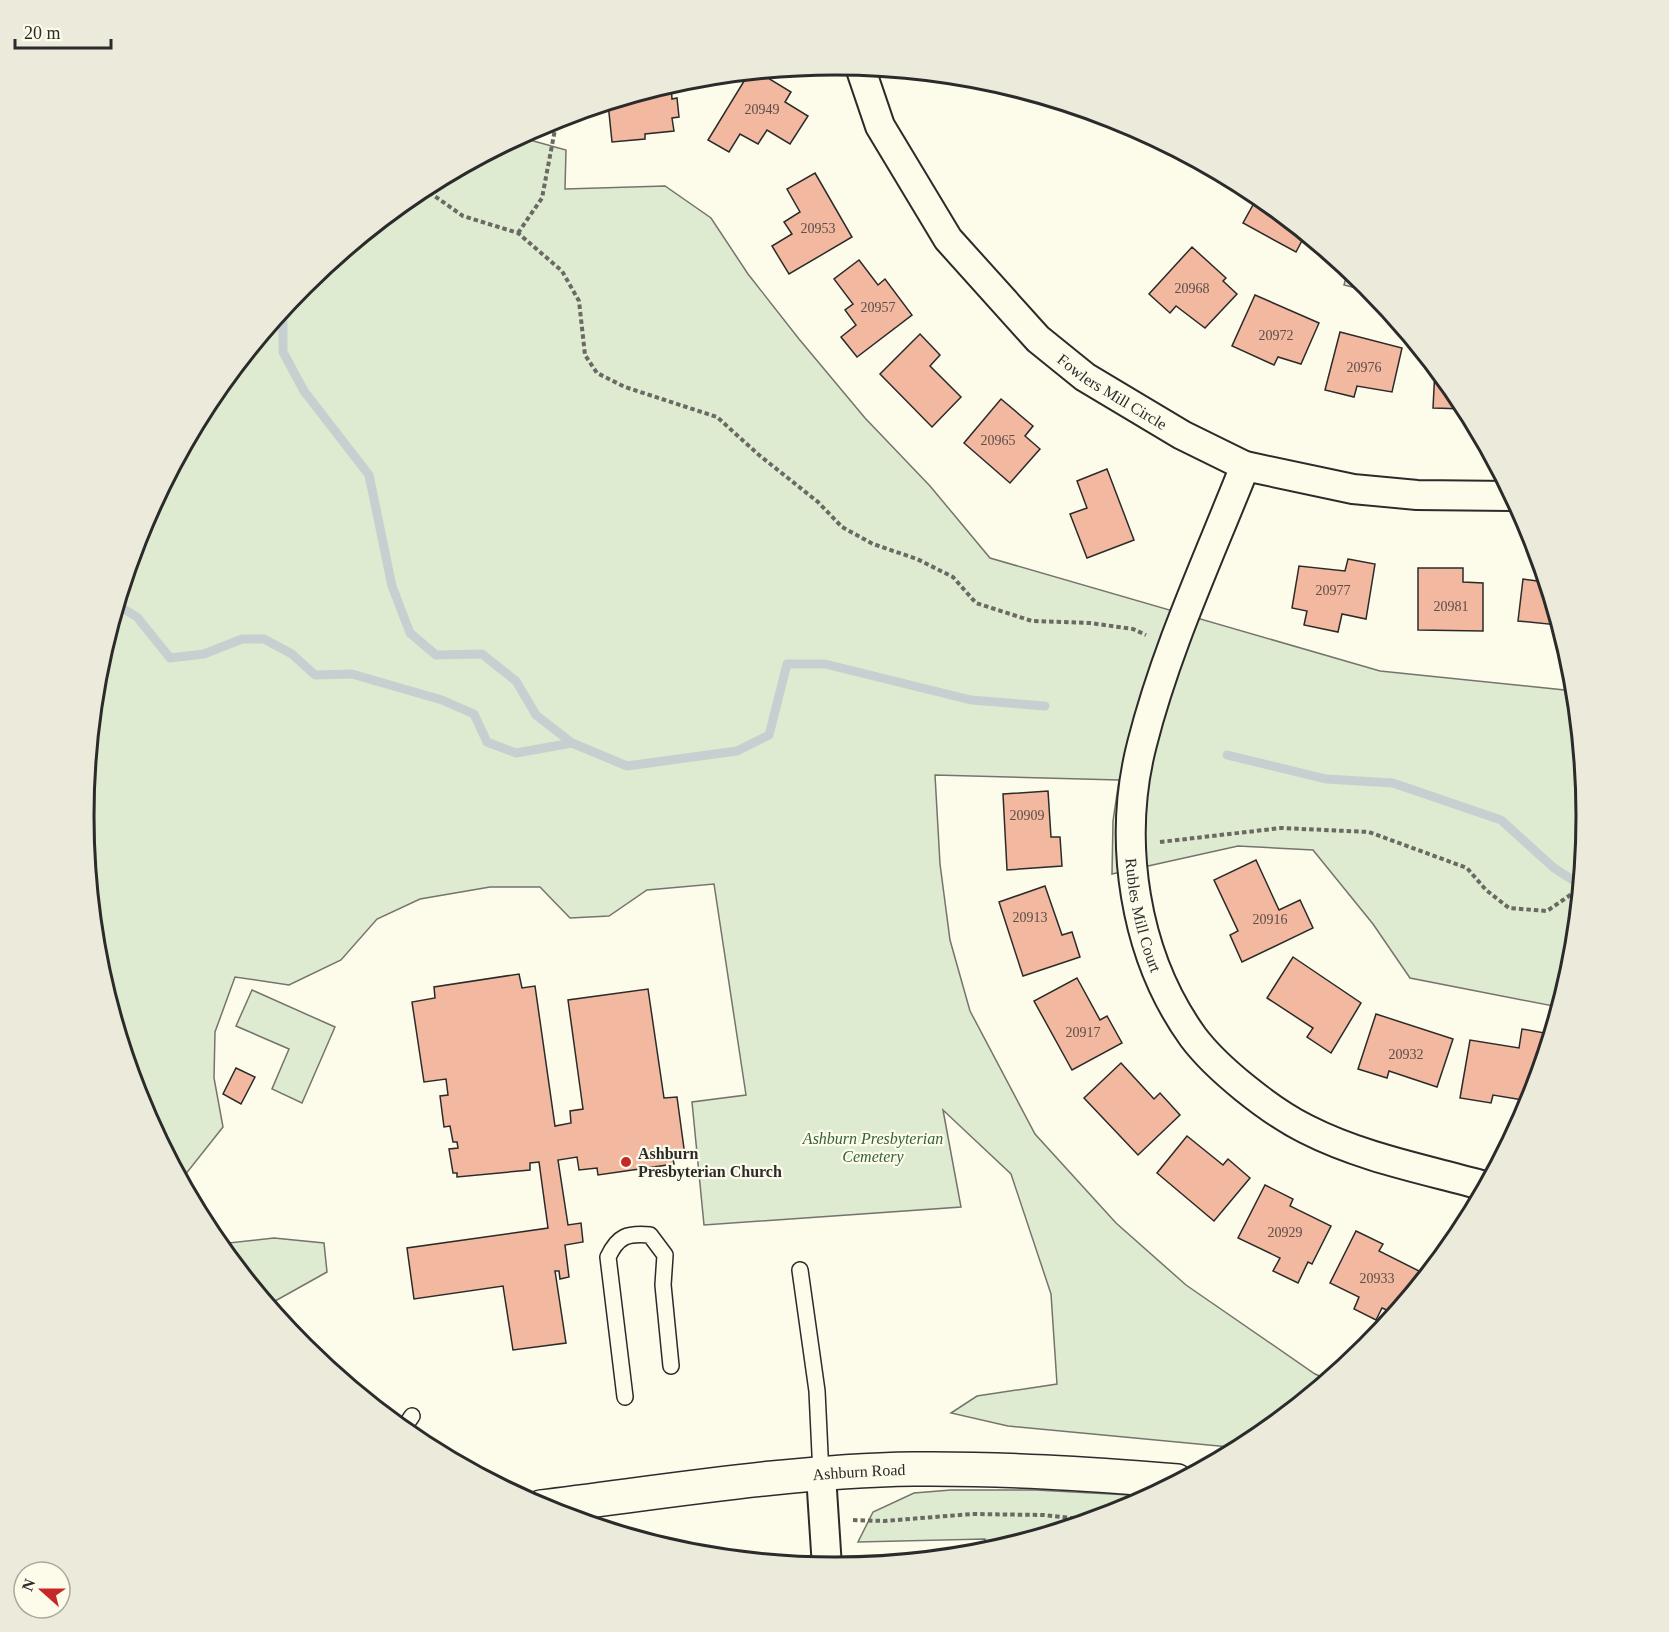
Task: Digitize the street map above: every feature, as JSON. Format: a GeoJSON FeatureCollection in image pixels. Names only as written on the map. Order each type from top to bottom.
{"type":"FeatureCollection","features":[{"type":"Feature","properties":{"kind":"main road","name":"Ashburn Road"},"geometry":{"type":"LineString","coordinates":[[561,1505],[821,1475],[912,1469],[1007,1471],[1163,1480]]}},
{"type":"Feature","properties":{"kind":"street","name":"Fowlers Mill Circle"},"geometry":{"type":"LineString","coordinates":[[863,76],[880,126],[948,239],[1038,339],[1085,377],[1182,435],[1245,466],[1353,489],[1417,495],[1503,496]]}},
{"type":"Feature","properties":{"kind":"street","name":"Rubles Mill Court"},"geometry":{"type":"LineString","coordinates":[[1245,466],[1174,647],[1141,746],[1132,801],[1132,845],[1134,884],[1146,938],[1166,990],[1194,1038],[1238,1082],[1304,1129],[1355,1152],[1477,1184]]}},
{"type":"Feature","properties":{"kind":"street"},"geometry":{"type":"LineString","coordinates":[[821,1475],[826,1557]]}},
{"type":"Feature","properties":{"kind":"lane"},"geometry":{"type":"LineString","coordinates":[[625,1397],[608,1257],[615,1242],[633,1234],[650,1235],[665,1255],[663,1286],[671,1366]]}},
{"type":"Feature","properties":{"kind":"lane"},"geometry":{"type":"LineString","coordinates":[[800,1270],[817,1391],[821,1475]]}},
{"type":"Feature","properties":{"kind":"lane"},"geometry":{"type":"LineString","coordinates":[[408,1422],[412,1416]]}},
{"type":"Feature","properties":{"kind":"path"},"geometry":{"type":"LineString","coordinates":[[518,233],[542,198],[555,129]]}},
{"type":"Feature","properties":{"kind":"path"},"geometry":{"type":"LineString","coordinates":[[432,194],[463,216],[518,233],[562,271],[579,301],[585,355],[597,373],[625,387],[717,417],[759,455],[818,502],[842,527],[873,544],[917,559],[953,578],[976,603],[1032,621],[1090,623],[1133,629],[1174,647]]}},
{"type":"Feature","properties":{"kind":"path"},"geometry":{"type":"LineString","coordinates":[[1132,845],[1281,828],[1369,832],[1467,868],[1486,890],[1509,908],[1547,911],[1571,896]]}},
{"type":"Feature","properties":{"kind":"path"},"geometry":{"type":"LineString","coordinates":[[824,1520],[884,1521],[972,1514],[1044,1515],[1072,1518]]}},
{"type":"Feature","properties":{"kind":"green space","name":"Ashburn Presbyterian Cemetery"},"geometry":{"type":"Polygon","coordinates":[[[531,140],[566,150],[565,189],[665,186],[711,218],[748,274],[799,339],[865,418],[930,486],[990,558],[1380,671],[1564,690],[1574,768],[1576,816],[1574,864],[1569,913],[1551,1006],[1410,978],[1373,924],[1313,850],[1238,846],[1112,874],[1113,821],[1119,780],[935,775],[940,864],[950,940],[970,1011],[1035,1134],[1116,1223],[1186,1285],[1320,1376],[1286,1404],[1223,1446],[1008,1426],[951,1413],[977,1396],[1057,1384],[1051,1294],[1011,1174],[943,1110],[961,1207],[704,1225],[692,1102],[746,1095],[714,884],[647,890],[609,916],[570,918],[540,887],[490,887],[420,899],[377,919],[341,960],[289,985],[235,977],[215,1032],[214,1078],[223,1127],[186,1173],[150,1100],[133,1054],[108,961],[100,913],[95,864],[95,768],[108,671],[133,578],[150,532],[193,445],[218,404],[277,327],[346,259],[383,228],[464,174],[531,140]]]}},
{"type":"Feature","properties":{"kind":"green space"},"geometry":{"type":"Polygon","coordinates":[[[1345,280],[1353,287],[1344,285],[1345,280]]]}},
{"type":"Feature","properties":{"kind":"green space"},"geometry":{"type":"Polygon","coordinates":[[[252,990],[335,1027],[302,1103],[272,1089],[289,1049],[236,1026],[252,990]]]}},
{"type":"Feature","properties":{"kind":"green space"},"geometry":{"type":"Polygon","coordinates":[[[274,1238],[324,1243],[327,1272],[274,1302],[229,1243],[274,1238]]]}},
{"type":"Feature","properties":{"kind":"green space"},"geometry":{"type":"Polygon","coordinates":[[[951,1490],[1036,1490],[1131,1495],[1073,1518],[985,1541],[985,1539],[858,1542],[873,1512],[914,1493],[951,1490]]]}},
{"type":"Feature","properties":{"kind":"building"},"geometry":{"type":"Polygon","coordinates":[[[769,78],[791,92],[785,102],[808,116],[790,144],[767,130],[758,144],[740,134],[729,152],[708,140],[744,80],[769,78]]]}},
{"type":"Feature","properties":{"kind":"building"},"geometry":{"type":"Polygon","coordinates":[[[672,93],[672,99],[677,98],[679,117],[672,118],[674,131],[645,134],[645,139],[612,142],[609,110],[672,93]]]}},
{"type":"Feature","properties":{"kind":"building"},"geometry":{"type":"Polygon","coordinates":[[[815,173],[852,237],[789,274],[772,246],[792,234],[784,222],[800,212],[787,189],[815,173]]]}},
{"type":"Feature","properties":{"kind":"building"},"geometry":{"type":"Polygon","coordinates":[[[1253,205],[1302,241],[1296,252],[1243,223],[1253,205]]]}},
{"type":"Feature","properties":{"kind":"building"},"geometry":{"type":"Polygon","coordinates":[[[1192,247],[1226,278],[1223,281],[1237,294],[1205,328],[1176,306],[1170,313],[1149,294],[1192,247]]]}},
{"type":"Feature","properties":{"kind":"building"},"geometry":{"type":"Polygon","coordinates":[[[859,260],[878,285],[885,279],[912,315],[857,357],[841,337],[856,325],[845,310],[853,304],[834,279],[859,260]]]}},
{"type":"Feature","properties":{"kind":"building"},"geometry":{"type":"Polygon","coordinates":[[[1255,295],[1319,323],[1301,364],[1278,357],[1274,365],[1232,346],[1255,295]]]}},
{"type":"Feature","properties":{"kind":"building"},"geometry":{"type":"Polygon","coordinates":[[[1340,332],[1402,348],[1392,392],[1357,386],[1354,397],[1325,390],[1340,332]]]}},
{"type":"Feature","properties":{"kind":"building"},"geometry":{"type":"Polygon","coordinates":[[[920,334],[940,355],[930,366],[961,397],[932,427],[880,374],[920,334]]]}},
{"type":"Feature","properties":{"kind":"building"},"geometry":{"type":"Polygon","coordinates":[[[1434,382],[1454,409],[1433,408],[1434,382]]]}},
{"type":"Feature","properties":{"kind":"building"},"geometry":{"type":"Polygon","coordinates":[[[1001,399],[1033,426],[1025,436],[1040,449],[1010,483],[964,443],[1001,399]]]}},
{"type":"Feature","properties":{"kind":"building"},"geometry":{"type":"Polygon","coordinates":[[[1107,469],[1134,540],[1087,558],[1070,514],[1087,508],[1077,481],[1107,469]]]}},
{"type":"Feature","properties":{"kind":"building"},"geometry":{"type":"Polygon","coordinates":[[[1348,559],[1375,564],[1366,619],[1342,614],[1338,632],[1304,625],[1307,611],[1292,608],[1299,566],[1345,571],[1348,559]]]}},
{"type":"Feature","properties":{"kind":"building"},"geometry":{"type":"Polygon","coordinates":[[[1418,568],[1463,568],[1463,582],[1483,583],[1483,631],[1418,630],[1418,568]]]}},
{"type":"Feature","properties":{"kind":"building"},"geometry":{"type":"Polygon","coordinates":[[[1523,579],[1537,581],[1550,624],[1518,621],[1523,579]]]}},
{"type":"Feature","properties":{"kind":"building"},"geometry":{"type":"Polygon","coordinates":[[[1048,791],[1051,837],[1060,837],[1062,866],[1007,870],[1003,794],[1048,791]]]}},
{"type":"Feature","properties":{"kind":"building"},"geometry":{"type":"Polygon","coordinates":[[[1256,860],[1279,910],[1300,900],[1313,928],[1242,962],[1230,935],[1238,931],[1214,880],[1256,860]]]}},
{"type":"Feature","properties":{"kind":"building"},"geometry":{"type":"Polygon","coordinates":[[[1045,886],[1062,935],[1072,932],[1080,957],[1023,976],[999,902],[1045,886]]]}},
{"type":"Feature","properties":{"kind":"building"},"geometry":{"type":"Polygon","coordinates":[[[1293,957],[1361,1003],[1331,1053],[1307,1037],[1313,1028],[1267,998],[1293,957]]]}},
{"type":"Feature","properties":{"kind":"building","name":"Ashburn Presbyterian Church"},"geometry":{"type":"Polygon","coordinates":[[[519,974],[522,988],[535,986],[555,1126],[571,1123],[570,1111],[583,1109],[568,1000],[648,989],[664,1098],[677,1097],[685,1156],[673,1158],[674,1164],[598,1175],[597,1168],[579,1170],[577,1157],[558,1160],[568,1225],[581,1223],[583,1242],[565,1245],[569,1277],[560,1279],[559,1271],[555,1271],[566,1343],[513,1350],[503,1286],[414,1299],[407,1248],[548,1228],[539,1162],[530,1163],[530,1170],[457,1177],[457,1173],[453,1173],[449,1149],[458,1148],[457,1142],[453,1142],[450,1126],[444,1127],[440,1096],[448,1095],[446,1079],[424,1082],[412,1002],[435,998],[434,987],[519,974]]]}},
{"type":"Feature","properties":{"kind":"building"},"geometry":{"type":"Polygon","coordinates":[[[1077,978],[1100,1020],[1107,1016],[1122,1043],[1072,1070],[1034,1001],[1077,978]]]}},
{"type":"Feature","properties":{"kind":"building"},"geometry":{"type":"Polygon","coordinates":[[[1376,1014],[1453,1039],[1437,1087],[1389,1071],[1387,1078],[1358,1069],[1376,1014]]]}},
{"type":"Feature","properties":{"kind":"building"},"geometry":{"type":"Polygon","coordinates":[[[1522,1029],[1542,1033],[1519,1099],[1493,1095],[1491,1103],[1460,1098],[1470,1040],[1519,1048],[1522,1029]]]}},
{"type":"Feature","properties":{"kind":"building"},"geometry":{"type":"Polygon","coordinates":[[[1121,1063],[1154,1099],[1160,1093],[1180,1115],[1138,1155],[1084,1098],[1121,1063]]]}},
{"type":"Feature","properties":{"kind":"building"},"geometry":{"type":"Polygon","coordinates":[[[236,1068],[255,1077],[241,1104],[223,1094],[236,1068]]]}},
{"type":"Feature","properties":{"kind":"building"},"geometry":{"type":"Polygon","coordinates":[[[1187,1136],[1223,1165],[1228,1159],[1250,1178],[1214,1221],[1157,1173],[1187,1136]]]}},
{"type":"Feature","properties":{"kind":"building"},"geometry":{"type":"Polygon","coordinates":[[[1265,1185],[1293,1199],[1290,1206],[1331,1226],[1312,1264],[1308,1262],[1298,1283],[1273,1271],[1280,1258],[1238,1238],[1265,1185]]]}},
{"type":"Feature","properties":{"kind":"building"},"geometry":{"type":"Polygon","coordinates":[[[1356,1231],[1383,1244],[1379,1251],[1419,1271],[1387,1310],[1382,1308],[1376,1320],[1354,1309],[1359,1297],[1330,1283],[1356,1231]]]}},
{"type":"Feature","properties":{"kind":"waterway"},"geometry":{"type":"LineString","coordinates":[[283,321],[283,352],[304,391],[369,475],[392,586],[410,633],[436,655],[482,654],[516,681],[536,715],[572,743],[627,766],[737,751],[769,735],[787,664],[825,664],[971,700],[1045,706]]}},
{"type":"Feature","properties":{"kind":"waterway"},"geometry":{"type":"LineString","coordinates":[[124,609],[137,617],[170,658],[204,654],[242,639],[264,639],[292,654],[315,675],[352,674],[442,700],[474,714],[487,742],[516,753],[572,743]]}},
{"type":"Feature","properties":{"kind":"waterway"},"geometry":{"type":"LineString","coordinates":[[1227,755],[1326,779],[1393,783],[1501,820],[1554,868],[1572,880]]}},
{"type":"Feature","properties":{"kind":"place","name":"Ashburn Presbyterian Church"},"geometry":{"type":"Point","coordinates":[626,1162]}}]}
